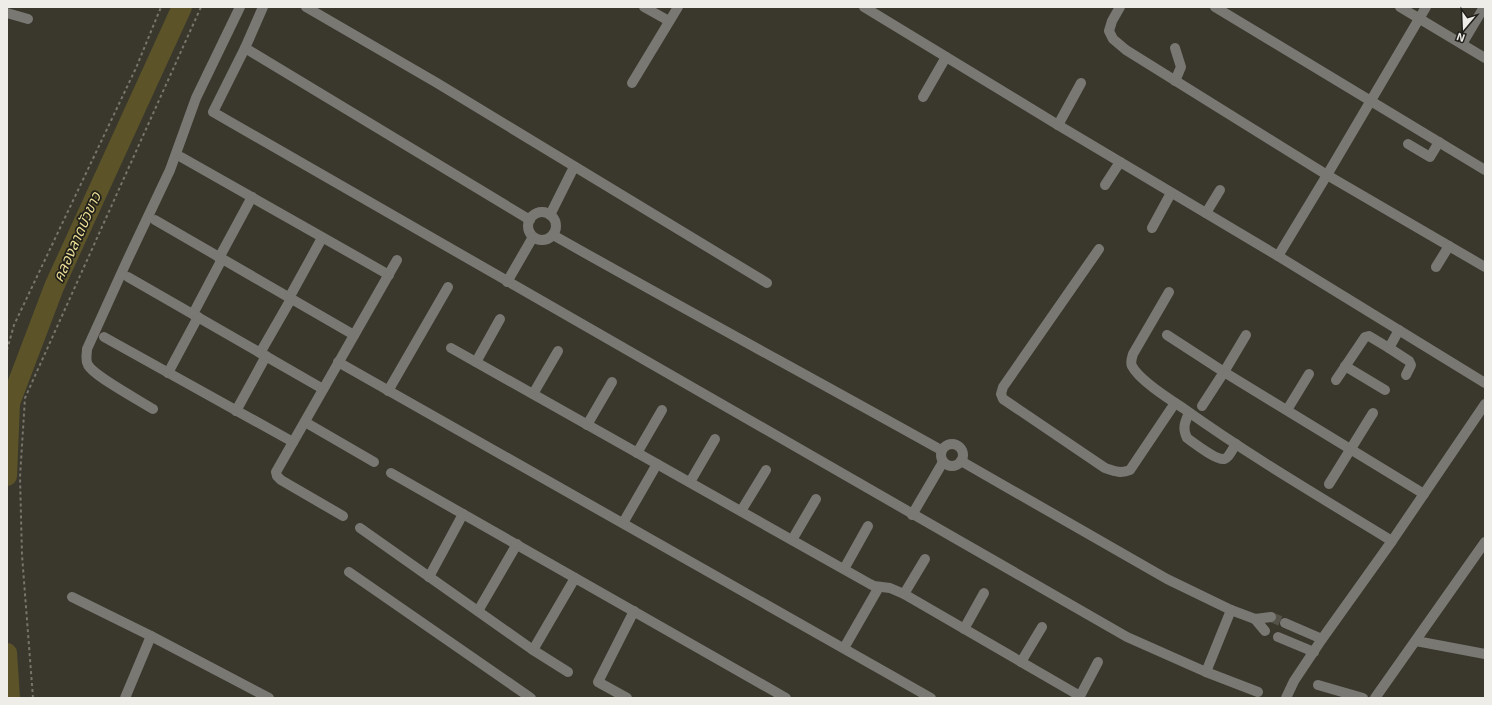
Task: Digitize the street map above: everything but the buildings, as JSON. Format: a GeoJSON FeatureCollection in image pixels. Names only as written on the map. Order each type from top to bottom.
{"type":"FeatureCollection","features":[{"type":"Feature","properties":{"kind":"street"},"geometry":{"type":"LineString","coordinates":[[153,409],[97,374],[89,366],[86,360],[87,349],[170,170],[196,98],[240,7]]}},
{"type":"Feature","properties":{"kind":"street"},"geometry":{"type":"LineString","coordinates":[[263,7],[245,48],[213,112],[912,515],[1035,583],[1127,637],[1206,672],[1258,692]]}},
{"type":"Feature","properties":{"kind":"street"},"geometry":{"type":"LineString","coordinates":[[306,7],[437,83],[767,283]]}},
{"type":"Feature","properties":{"kind":"street"},"geometry":{"type":"LineString","coordinates":[[644,7],[669,21]]}},
{"type":"Feature","properties":{"kind":"street"},"geometry":{"type":"LineString","coordinates":[[632,83],[678,7]]}},
{"type":"Feature","properties":{"kind":"street"},"geometry":{"type":"LineString","coordinates":[[864,7],[1278,256],[1485,383]]}},
{"type":"Feature","properties":{"kind":"street"},"geometry":{"type":"LineString","coordinates":[[1120,7],[1110,25],[1109,31],[1114,39],[1126,50],[1327,175],[1485,267]]}},
{"type":"Feature","properties":{"kind":"street"},"geometry":{"type":"LineString","coordinates":[[1215,7],[1485,170]]}},
{"type":"Feature","properties":{"kind":"street"},"geometry":{"type":"LineString","coordinates":[[1400,7],[1485,58]]}},
{"type":"Feature","properties":{"kind":"street"},"geometry":{"type":"LineString","coordinates":[[1278,256],[1426,7]]}},
{"type":"Feature","properties":{"kind":"street"},"geometry":{"type":"LineString","coordinates":[[1462,44],[1484,7]]}},
{"type":"Feature","properties":{"kind":"street"},"geometry":{"type":"LineString","coordinates":[[7,13],[28,19]]}},
{"type":"Feature","properties":{"kind":"street"},"geometry":{"type":"LineString","coordinates":[[245,48],[530,220]]}},
{"type":"Feature","properties":{"kind":"street"},"geometry":{"type":"LineString","coordinates":[[1175,48],[1181,67],[1176,81]]}},
{"type":"Feature","properties":{"kind":"street"},"geometry":{"type":"LineString","coordinates":[[923,97],[946,57]]}},
{"type":"Feature","properties":{"kind":"street"},"geometry":{"type":"LineString","coordinates":[[1058,125],[1081,83]]}},
{"type":"Feature","properties":{"kind":"street"},"geometry":{"type":"LineString","coordinates":[[1408,144],[1430,157],[1439,142]]}},
{"type":"Feature","properties":{"kind":"street"},"geometry":{"type":"LineString","coordinates":[[181,157],[389,275]]}},
{"type":"Feature","properties":{"kind":"street"},"geometry":{"type":"LineString","coordinates":[[1106,185],[1120,162]]}},
{"type":"Feature","properties":{"kind":"street"},"geometry":{"type":"LineString","coordinates":[[550,215],[574,167]]}},
{"type":"Feature","properties":{"kind":"street"},"geometry":{"type":"LineString","coordinates":[[1206,213],[1220,190]]}},
{"type":"Feature","properties":{"kind":"street"},"geometry":{"type":"LineString","coordinates":[[1152,228],[1171,192]]}},
{"type":"Feature","properties":{"kind":"street"},"geometry":{"type":"LineString","coordinates":[[168,373],[221,259],[252,197]]}},
{"type":"Feature","properties":{"kind":"street"},"geometry":{"type":"LineString","coordinates":[[541,212],[550,215],[555,222],[555,231],[553,235],[545,240],[533,237],[528,229],[530,220],[532,216],[541,212]]}},
{"type":"Feature","properties":{"kind":"street"},"geometry":{"type":"LineString","coordinates":[[155,220],[354,335]]}},
{"type":"Feature","properties":{"kind":"street"},"geometry":{"type":"LineString","coordinates":[[553,235],[941,450]]}},
{"type":"Feature","properties":{"kind":"street"},"geometry":{"type":"LineString","coordinates":[[507,282],[533,237]]}},
{"type":"Feature","properties":{"kind":"street"},"geometry":{"type":"LineString","coordinates":[[236,411],[290,298],[322,238]]}},
{"type":"Feature","properties":{"kind":"street"},"geometry":{"type":"LineString","coordinates":[[1436,267],[1449,246]]}},
{"type":"Feature","properties":{"kind":"street"},"geometry":{"type":"LineString","coordinates":[[1099,249],[1003,387],[1001,394],[1003,399],[1105,468],[1124,473],[1130,470],[1175,403]]}},
{"type":"Feature","properties":{"kind":"street"},"geometry":{"type":"LineString","coordinates":[[343,516],[281,480],[277,476],[276,472],[397,260]]}},
{"type":"Feature","properties":{"kind":"street"},"geometry":{"type":"LineString","coordinates":[[128,277],[323,389]]}},
{"type":"Feature","properties":{"kind":"street"},"geometry":{"type":"LineString","coordinates":[[388,391],[448,287]]}},
{"type":"Feature","properties":{"kind":"street"},"geometry":{"type":"LineString","coordinates":[[1169,292],[1133,354],[1131,365],[1162,394],[1189,413],[1392,541]]}},
{"type":"Feature","properties":{"kind":"street"},"geometry":{"type":"LineString","coordinates":[[476,362],[500,319]]}},
{"type":"Feature","properties":{"kind":"street"},"geometry":{"type":"LineString","coordinates":[[1389,348],[1399,330]]}},
{"type":"Feature","properties":{"kind":"street"},"geometry":{"type":"LineString","coordinates":[[1167,335],[1224,372],[1424,494]]}},
{"type":"Feature","properties":{"kind":"street"},"geometry":{"type":"LineString","coordinates":[[1202,406],[1246,336]]}},
{"type":"Feature","properties":{"kind":"street"},"geometry":{"type":"LineString","coordinates":[[1336,380],[1365,337],[1369,336],[1409,361],[1411,365],[1406,375]]}},
{"type":"Feature","properties":{"kind":"street"},"geometry":{"type":"LineString","coordinates":[[104,337],[293,442]]}},
{"type":"Feature","properties":{"kind":"street"},"geometry":{"type":"LineString","coordinates":[[451,348],[870,584],[890,588],[904,594],[1080,697],[1098,662]]}},
{"type":"Feature","properties":{"kind":"street"},"geometry":{"type":"LineString","coordinates":[[533,394],[558,351]]}},
{"type":"Feature","properties":{"kind":"street"},"geometry":{"type":"LineString","coordinates":[[338,362],[931,698]]}},
{"type":"Feature","properties":{"kind":"street"},"geometry":{"type":"LineString","coordinates":[[1345,366],[1385,390]]}},
{"type":"Feature","properties":{"kind":"street"},"geometry":{"type":"LineString","coordinates":[[1287,410],[1309,374]]}},
{"type":"Feature","properties":{"kind":"street"},"geometry":{"type":"LineString","coordinates":[[586,425],[612,382]]}},
{"type":"Feature","properties":{"kind":"street"},"geometry":{"type":"LineString","coordinates":[[1286,698],[1294,681],[1322,639],[1392,541],[1485,404]]}},
{"type":"Feature","properties":{"kind":"street"},"geometry":{"type":"LineString","coordinates":[[637,453],[662,410]]}},
{"type":"Feature","properties":{"kind":"street"},"geometry":{"type":"LineString","coordinates":[[1189,413],[1184,427],[1184,433],[1187,438],[1217,458],[1223,459],[1228,456],[1236,444]]}},
{"type":"Feature","properties":{"kind":"street"},"geometry":{"type":"LineString","coordinates":[[1329,484],[1373,413]]}},
{"type":"Feature","properties":{"kind":"street"},"geometry":{"type":"LineString","coordinates":[[304,422],[374,462]]}},
{"type":"Feature","properties":{"kind":"street"},"geometry":{"type":"LineString","coordinates":[[690,482],[715,439]]}},
{"type":"Feature","properties":{"kind":"street"},"geometry":{"type":"LineString","coordinates":[[956,444],[961,448],[963,454],[962,461],[953,466],[948,465],[943,462],[940,456],[941,450],[945,446],[956,444]]}},
{"type":"Feature","properties":{"kind":"street"},"geometry":{"type":"LineString","coordinates":[[962,461],[1167,579],[1231,610],[1255,619],[1271,617]]}},
{"type":"Feature","properties":{"kind":"street"},"geometry":{"type":"LineString","coordinates":[[912,515],[943,462]]}},
{"type":"Feature","properties":{"kind":"street"},"geometry":{"type":"LineString","coordinates":[[623,524],[657,464]]}},
{"type":"Feature","properties":{"kind":"street"},"geometry":{"type":"LineString","coordinates":[[741,511],[766,470]]}},
{"type":"Feature","properties":{"kind":"street"},"geometry":{"type":"LineString","coordinates":[[391,473],[786,698]]}},
{"type":"Feature","properties":{"kind":"street"},"geometry":{"type":"LineString","coordinates":[[792,540],[816,499]]}},
{"type":"Feature","properties":{"kind":"street"},"geometry":{"type":"LineString","coordinates":[[428,576],[463,514]]}},
{"type":"Feature","properties":{"kind":"street"},"geometry":{"type":"LineString","coordinates":[[844,569],[868,526]]}},
{"type":"Feature","properties":{"kind":"street"},"geometry":{"type":"LineString","coordinates":[[360,528],[534,650],[568,672]]}},
{"type":"Feature","properties":{"kind":"street"},"geometry":{"type":"LineString","coordinates":[[1375,698],[1485,542]]}},
{"type":"Feature","properties":{"kind":"street"},"geometry":{"type":"LineString","coordinates":[[478,611],[517,544]]}},
{"type":"Feature","properties":{"kind":"street"},"geometry":{"type":"LineString","coordinates":[[904,594],[925,559]]}},
{"type":"Feature","properties":{"kind":"street"},"geometry":{"type":"LineString","coordinates":[[349,572],[531,698]]}},
{"type":"Feature","properties":{"kind":"street"},"geometry":{"type":"LineString","coordinates":[[534,650],[575,578]]}},
{"type":"Feature","properties":{"kind":"street"},"geometry":{"type":"LineString","coordinates":[[844,648],[879,587]]}},
{"type":"Feature","properties":{"kind":"street"},"geometry":{"type":"LineString","coordinates":[[964,629],[984,593]]}},
{"type":"Feature","properties":{"kind":"street"},"geometry":{"type":"LineString","coordinates":[[72,597],[151,636],[269,698]]}},
{"type":"Feature","properties":{"kind":"street"},"geometry":{"type":"LineString","coordinates":[[1206,672],[1231,610]]}},
{"type":"Feature","properties":{"kind":"street"},"geometry":{"type":"LineString","coordinates":[[627,698],[598,682],[634,611]]}},
{"type":"Feature","properties":{"kind":"street"},"geometry":{"type":"LineString","coordinates":[[1255,619],[1265,631]]}},
{"type":"Feature","properties":{"kind":"street"},"geometry":{"type":"LineString","coordinates":[[1285,623],[1322,639]]}},
{"type":"Feature","properties":{"kind":"street"},"geometry":{"type":"LineString","coordinates":[[1021,662],[1042,627]]}},
{"type":"Feature","properties":{"kind":"street"},"geometry":{"type":"LineString","coordinates":[[125,698],[151,636]]}},
{"type":"Feature","properties":{"kind":"street"},"geometry":{"type":"LineString","coordinates":[[1278,637],[1314,652]]}},
{"type":"Feature","properties":{"kind":"street"},"geometry":{"type":"LineString","coordinates":[[1416,641],[1485,654]]}},
{"type":"Feature","properties":{"kind":"street"},"geometry":{"type":"LineString","coordinates":[[1318,685],[1363,698]]}},
{"type":"Feature","properties":{"kind":"path"},"geometry":{"type":"LineString","coordinates":[[7,350],[14,325],[136,68],[161,7]]}},
{"type":"Feature","properties":{"kind":"waterway","name":"คลองลาดบัวขาว"},"geometry":{"type":"LineString","coordinates":[[7,476],[10,403],[54,287],[182,7]]}},
{"type":"Feature","properties":{"kind":"waterway","name":"คลองลาดบัวขาว"},"geometry":{"type":"LineString","coordinates":[[7,653],[10,698]]}},
{"type":"Feature","properties":{"kind":"tunnel"},"geometry":{"type":"LineString","coordinates":[[1271,617],[1285,623]]}}]}
